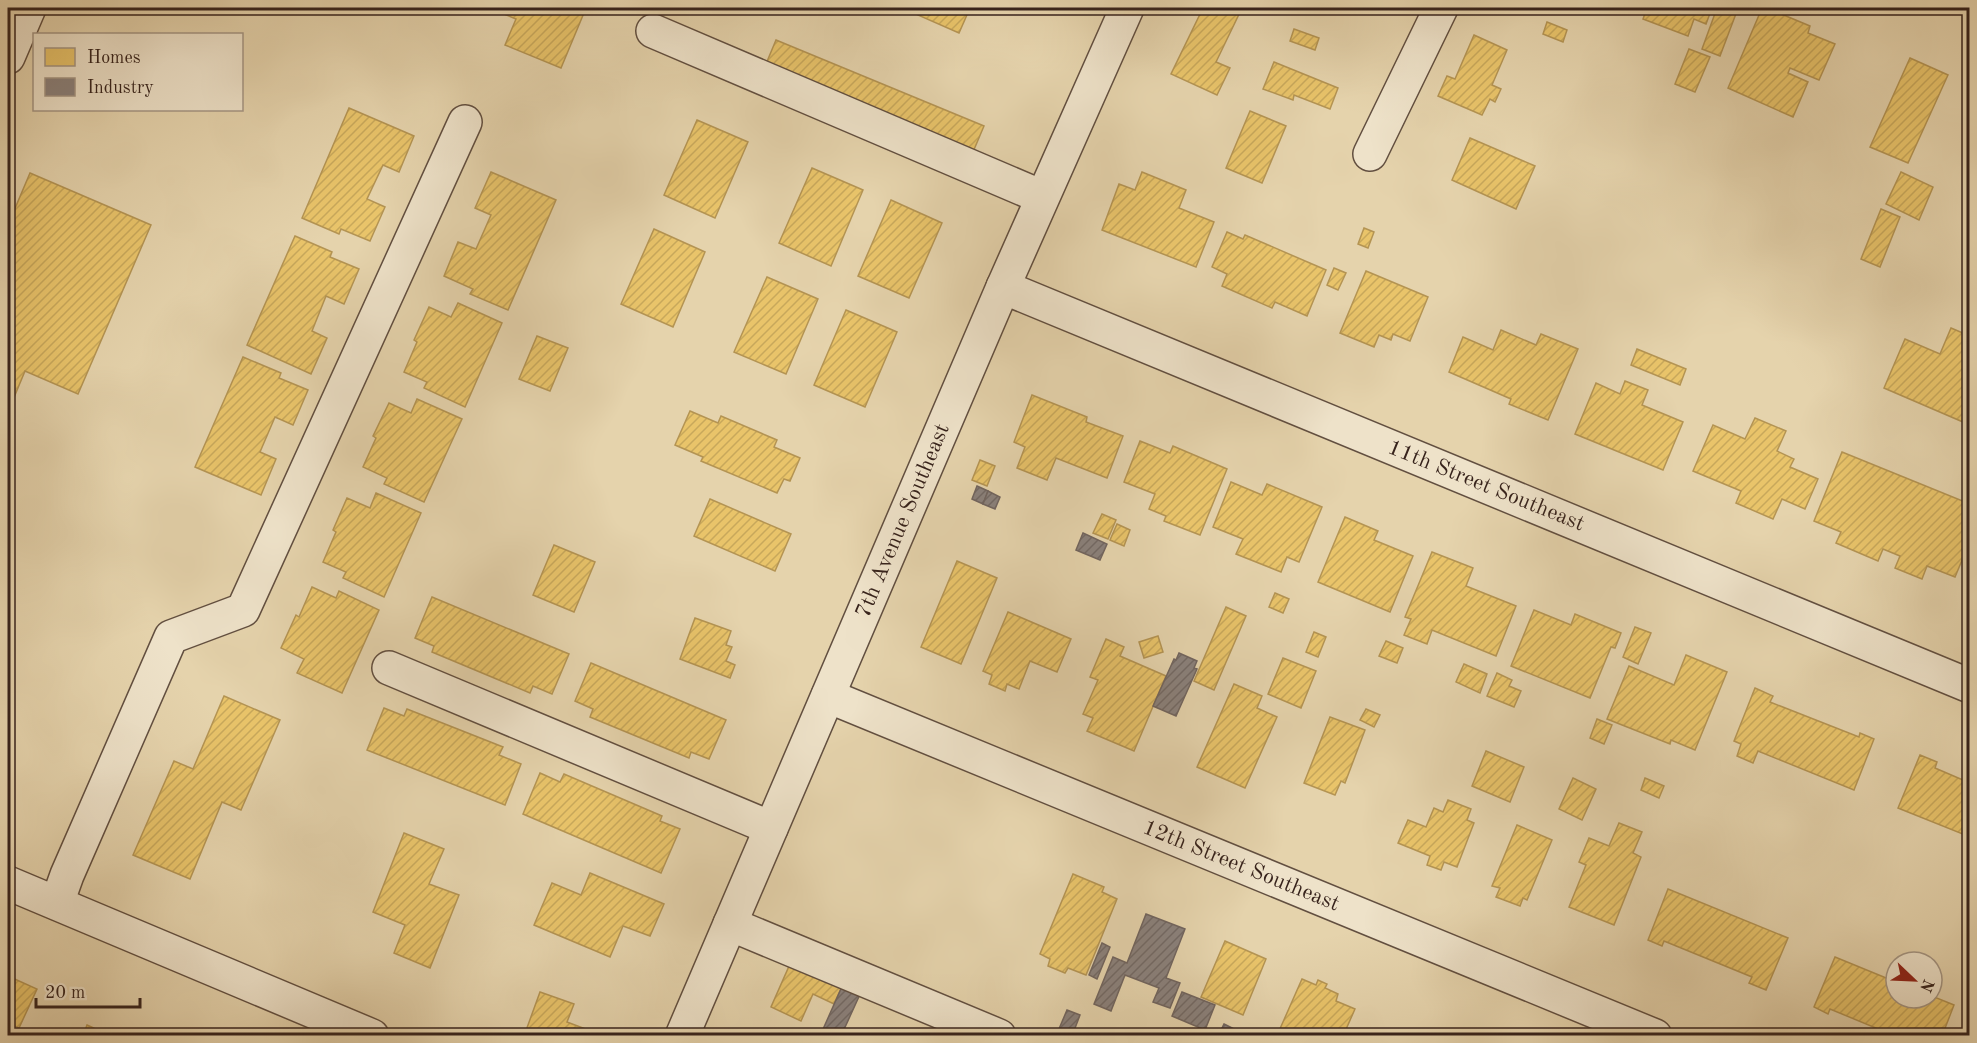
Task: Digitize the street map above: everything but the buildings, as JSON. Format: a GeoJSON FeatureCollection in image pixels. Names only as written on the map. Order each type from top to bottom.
{"type":"FeatureCollection","features":[{"type":"Feature","properties":{"kind":"street"},"geometry":{"type":"LineString","coordinates":[[8,57],[29,8]]}},
{"type":"Feature","properties":{"kind":"street","name":"7th Avenue Southeast"},"geometry":{"type":"LineString","coordinates":[[682,1035],[1003,287],[1127,8]]}},
{"type":"Feature","properties":{"kind":"street"},"geometry":{"type":"LineString","coordinates":[[1370,154],[1441,8]]}},
{"type":"Feature","properties":{"kind":"street"},"geometry":{"type":"LineString","coordinates":[[653,31],[1042,197]]}},
{"type":"Feature","properties":{"kind":"street"},"geometry":{"type":"LineString","coordinates":[[57,903],[67,875],[171,637],[243,610],[465,122]]}},
{"type":"Feature","properties":{"kind":"street","name":"11th Street Southeast"},"geometry":{"type":"LineString","coordinates":[[1003,287],[1970,686]]}},
{"type":"Feature","properties":{"kind":"street"},"geometry":{"type":"LineString","coordinates":[[389,668],[771,828]]}},
{"type":"Feature","properties":{"kind":"street","name":"12th Street Southeast"},"geometry":{"type":"LineString","coordinates":[[828,696],[1655,1035]]}},
{"type":"Feature","properties":{"kind":"street"},"geometry":{"type":"LineString","coordinates":[[8,882],[372,1035]]}},
{"type":"Feature","properties":{"kind":"street"},"geometry":{"type":"LineString","coordinates":[[730,924],[999,1035]]}}]}
